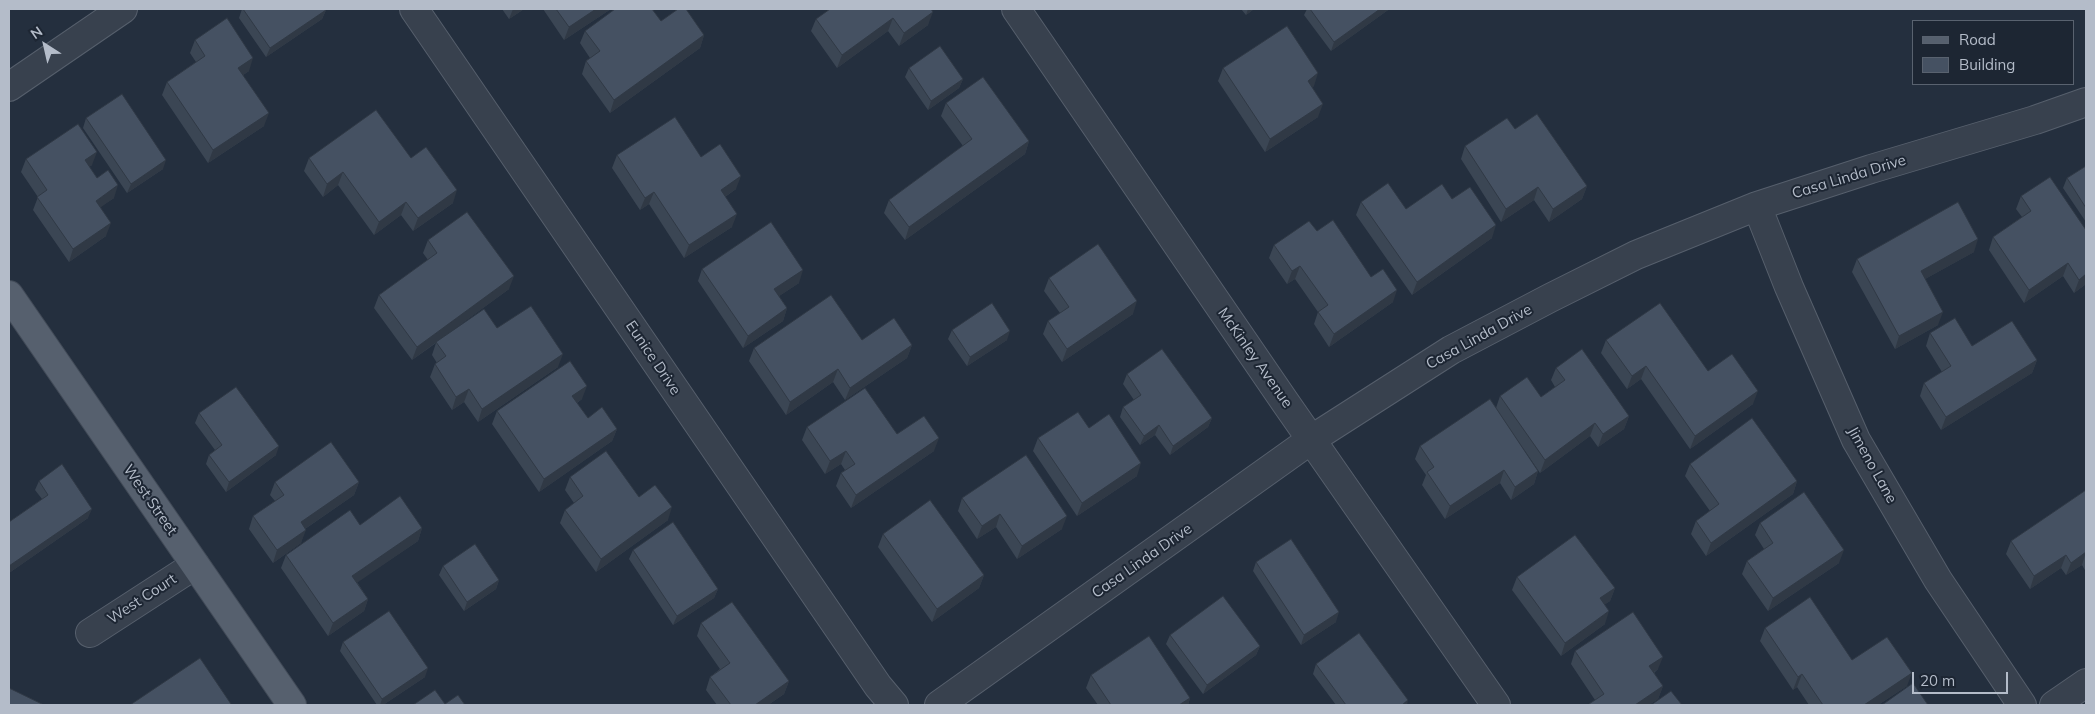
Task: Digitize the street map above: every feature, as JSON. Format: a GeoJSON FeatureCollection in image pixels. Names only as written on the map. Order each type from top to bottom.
{"type":"FeatureCollection","features":[{"type":"Feature","properties":{"kind":"main road","name":"West Street"},"geometry":{"type":"LineString","coordinates":[[9,296],[292,705]]}},
{"type":"Feature","properties":{"kind":"street"},"geometry":{"type":"LineString","coordinates":[[9,87],[123,9]]}},
{"type":"Feature","properties":{"kind":"street","name":"Eunice Drive"},"geometry":{"type":"LineString","coordinates":[[414,9],[878,686],[894,705]]}},
{"type":"Feature","properties":{"kind":"street","name":"McKinley Avenue"},"geometry":{"type":"LineString","coordinates":[[1016,9],[1285,402],[1496,705]]}},
{"type":"Feature","properties":{"kind":"street","name":"Casa Linda Drive"},"geometry":{"type":"LineString","coordinates":[[939,705],[1312,439],[1452,350],[1550,298],[1636,255],[1757,206],[1871,169],[2035,120],[2086,102]]}},
{"type":"Feature","properties":{"kind":"street","name":"Jimeno Lane"},"geometry":{"type":"LineString","coordinates":[[1757,206],[1789,287],[1856,440],[1938,580],[2022,705]]}},
{"type":"Feature","properties":{"kind":"street","name":"West Court"},"geometry":{"type":"LineString","coordinates":[[90,633],[195,565]]}},
{"type":"Feature","properties":{"kind":"street"},"geometry":{"type":"LineString","coordinates":[[2054,705],[2086,683]]}},
{"type":"Feature","properties":{"kind":"building"},"geometry":{"type":"Polygon","coordinates":[[[243,9],[325,9],[326,10],[270,48],[243,9]]]}},
{"type":"Feature","properties":{"kind":"building"},"geometry":{"type":"Polygon","coordinates":[[[556,9],[596,9],[569,27],[556,9]]]}},
{"type":"Feature","properties":{"kind":"building"},"geometry":{"type":"Polygon","coordinates":[[[615,9],[652,9],[661,21],[678,9],[686,9],[704,35],[614,100],[586,61],[600,51],[585,31],[615,9]]]}},
{"type":"Feature","properties":{"kind":"building"},"geometry":{"type":"Polygon","coordinates":[[[830,9],[931,9],[933,12],[904,33],[893,18],[842,55],[816,19],[830,9]]]}},
{"type":"Feature","properties":{"kind":"building"},"geometry":{"type":"Polygon","coordinates":[[[1310,9],[1380,9],[1334,42],[1310,9]]]}},
{"type":"Feature","properties":{"kind":"building"},"geometry":{"type":"Polygon","coordinates":[[[227,18],[253,58],[238,68],[269,113],[213,150],[167,82],[205,56],[195,40],[227,18]]]}},
{"type":"Feature","properties":{"kind":"building"},"geometry":{"type":"Polygon","coordinates":[[[1287,26],[1318,73],[1308,81],[1323,104],[1270,139],[1223,68],[1287,26]]]}},
{"type":"Feature","properties":{"kind":"building"},"geometry":{"type":"Polygon","coordinates":[[[940,46],[963,79],[931,101],[909,68],[940,46]]]}},
{"type":"Feature","properties":{"kind":"building"},"geometry":{"type":"Polygon","coordinates":[[[983,77],[1029,141],[909,227],[889,200],[972,139],[946,103],[983,77]]]}},
{"type":"Feature","properties":{"kind":"building"},"geometry":{"type":"Polygon","coordinates":[[[122,94],[166,160],[131,184],[86,118],[122,94]]]}},
{"type":"Feature","properties":{"kind":"building"},"geometry":{"type":"Polygon","coordinates":[[[376,110],[411,158],[426,147],[457,190],[418,218],[406,202],[379,222],[343,172],[327,184],[309,158],[376,110]]]}},
{"type":"Feature","properties":{"kind":"building"},"geometry":{"type":"Polygon","coordinates":[[[1537,114],[1587,186],[1553,209],[1538,187],[1506,209],[1465,146],[1507,118],[1515,129],[1537,114]]]}},
{"type":"Feature","properties":{"kind":"building"},"geometry":{"type":"Polygon","coordinates":[[[675,117],[701,157],[720,144],[741,176],[721,190],[737,214],[689,245],[654,192],[645,198],[617,155],[675,117]]]}},
{"type":"Feature","properties":{"kind":"building"},"geometry":{"type":"Polygon","coordinates":[[[78,124],[97,152],[85,160],[97,178],[108,170],[118,185],[96,201],[111,223],[73,249],[37,197],[47,190],[26,159],[78,124]]]}},
{"type":"Feature","properties":{"kind":"building"},"geometry":{"type":"Polygon","coordinates":[[[2086,166],[2086,208],[2067,178],[2086,166]]]}},
{"type":"Feature","properties":{"kind":"building"},"geometry":{"type":"Polygon","coordinates":[[[2050,177],[2086,230],[2086,274],[2079,280],[2068,263],[2029,290],[1993,237],[2031,211],[2021,196],[2050,177]]]}},
{"type":"Feature","properties":{"kind":"building"},"geometry":{"type":"Polygon","coordinates":[[[1388,183],[1406,209],[1442,184],[1452,199],[1470,187],[1496,225],[1417,282],[1361,202],[1388,183]]]}},
{"type":"Feature","properties":{"kind":"building"},"geometry":{"type":"Polygon","coordinates":[[[1958,202],[1978,239],[1921,271],[1943,312],[1899,336],[1857,259],[1958,202]]]}},
{"type":"Feature","properties":{"kind":"building"},"geometry":{"type":"Polygon","coordinates":[[[467,212],[514,276],[417,347],[379,295],[437,253],[428,240],[467,212]]]}},
{"type":"Feature","properties":{"kind":"building"},"geometry":{"type":"Polygon","coordinates":[[[1333,220],[1371,277],[1383,269],[1397,290],[1334,334],[1318,312],[1328,305],[1300,266],[1292,271],[1274,245],[1309,221],[1317,231],[1333,220]]]}},
{"type":"Feature","properties":{"kind":"building"},"geometry":{"type":"Polygon","coordinates":[[[771,222],[803,270],[774,289],[787,308],[748,336],[702,269],[771,222]]]}},
{"type":"Feature","properties":{"kind":"building"},"geometry":{"type":"Polygon","coordinates":[[[1098,244],[1137,301],[1067,349],[1048,321],[1069,307],[1049,278],[1098,244]]]}},
{"type":"Feature","properties":{"kind":"building"},"geometry":{"type":"Polygon","coordinates":[[[831,295],[862,340],[894,318],[912,345],[850,388],[838,369],[790,402],[754,348],[831,295]]]}},
{"type":"Feature","properties":{"kind":"building"},"geometry":{"type":"Polygon","coordinates":[[[992,303],[1010,331],[970,357],[952,330],[992,303]]]}},
{"type":"Feature","properties":{"kind":"building"},"geometry":{"type":"Polygon","coordinates":[[[1660,303],[1708,371],[1732,354],[1758,391],[1695,436],[1646,366],[1632,376],[1606,340],[1660,303]]]}},
{"type":"Feature","properties":{"kind":"building"},"geometry":{"type":"Polygon","coordinates":[[[531,306],[563,354],[482,409],[469,389],[456,397],[435,364],[446,356],[436,342],[484,309],[497,328],[531,306]]]}},
{"type":"Feature","properties":{"kind":"building"},"geometry":{"type":"Polygon","coordinates":[[[1955,318],[1972,346],[2012,321],[2037,360],[1946,417],[1924,383],[1951,366],[1930,333],[1955,318]]]}},
{"type":"Feature","properties":{"kind":"building"},"geometry":{"type":"Polygon","coordinates":[[[1162,349],[1212,418],[1173,446],[1159,425],[1144,436],[1123,407],[1141,395],[1127,374],[1162,349]]]}},
{"type":"Feature","properties":{"kind":"building"},"geometry":{"type":"Polygon","coordinates":[[[1582,349],[1629,416],[1603,434],[1595,423],[1545,460],[1500,396],[1527,377],[1541,397],[1565,380],[1556,368],[1582,349]]]}},
{"type":"Feature","properties":{"kind":"building"},"geometry":{"type":"Polygon","coordinates":[[[570,361],[587,386],[572,396],[588,418],[602,407],[617,429],[544,479],[497,411],[570,361]]]}},
{"type":"Feature","properties":{"kind":"building"},"geometry":{"type":"Polygon","coordinates":[[[236,387],[279,446],[229,482],[209,455],[222,445],[199,413],[236,387]]]}},
{"type":"Feature","properties":{"kind":"building"},"geometry":{"type":"Polygon","coordinates":[[[865,388],[897,434],[924,416],[939,438],[856,495],[841,473],[855,464],[846,451],[830,461],[807,427],[865,388]]]}},
{"type":"Feature","properties":{"kind":"building"},"geometry":{"type":"Polygon","coordinates":[[[1490,399],[1538,471],[1515,487],[1504,470],[1450,506],[1427,472],[1434,467],[1420,446],[1490,399]]]}},
{"type":"Feature","properties":{"kind":"building"},"geometry":{"type":"Polygon","coordinates":[[[1078,412],[1089,428],[1109,414],[1141,463],[1082,503],[1038,438],[1078,412]]]}},
{"type":"Feature","properties":{"kind":"building"},"geometry":{"type":"Polygon","coordinates":[[[1752,418],[1797,481],[1711,543],[1696,521],[1719,504],[1690,464],[1752,418]]]}},
{"type":"Feature","properties":{"kind":"building"},"geometry":{"type":"Polygon","coordinates":[[[331,442],[359,482],[301,522],[306,530],[277,550],[253,516],[284,495],[275,482],[331,442]]]}},
{"type":"Feature","properties":{"kind":"building"},"geometry":{"type":"Polygon","coordinates":[[[606,451],[639,497],[655,485],[672,507],[601,559],[565,510],[583,496],[570,477],[606,451]]]}},
{"type":"Feature","properties":{"kind":"building"},"geometry":{"type":"Polygon","coordinates":[[[1026,455],[1067,516],[1022,546],[1000,514],[982,526],[962,498],[1026,455]]]}},
{"type":"Feature","properties":{"kind":"building"},"geometry":{"type":"Polygon","coordinates":[[[62,464],[92,509],[9,566],[9,522],[48,495],[39,481],[62,464]]]}},
{"type":"Feature","properties":{"kind":"building"},"geometry":{"type":"Polygon","coordinates":[[[2086,490],[2086,552],[2071,563],[2066,555],[2034,576],[2011,541],[2086,490]]]}},
{"type":"Feature","properties":{"kind":"building"},"geometry":{"type":"Polygon","coordinates":[[[1804,492],[1844,550],[1773,598],[1747,561],[1773,543],[1760,523],[1804,492]]]}},
{"type":"Feature","properties":{"kind":"building"},"geometry":{"type":"Polygon","coordinates":[[[400,496],[422,528],[352,576],[368,599],[333,623],[286,555],[350,510],[360,525],[400,496]]]}},
{"type":"Feature","properties":{"kind":"building"},"geometry":{"type":"Polygon","coordinates":[[[930,500],[984,575],[937,609],[883,534],[930,500]]]}},
{"type":"Feature","properties":{"kind":"building"},"geometry":{"type":"Polygon","coordinates":[[[673,522],[718,589],[677,616],[633,550],[673,522]]]}},
{"type":"Feature","properties":{"kind":"building"},"geometry":{"type":"Polygon","coordinates":[[[1575,535],[1615,588],[1600,598],[1609,611],[1565,643],[1517,577],[1575,535]]]}},
{"type":"Feature","properties":{"kind":"building"},"geometry":{"type":"Polygon","coordinates":[[[1291,539],[1339,612],[1304,635],[1256,562],[1291,539]]]}},
{"type":"Feature","properties":{"kind":"building"},"geometry":{"type":"Polygon","coordinates":[[[475,544],[499,580],[467,602],[443,566],[475,544]]]}},
{"type":"Feature","properties":{"kind":"building"},"geometry":{"type":"Polygon","coordinates":[[[1223,596],[1260,646],[1207,685],[1170,635],[1223,596]]]}},
{"type":"Feature","properties":{"kind":"building"},"geometry":{"type":"Polygon","coordinates":[[[1810,597],[1852,660],[1887,637],[1912,673],[1864,705],[1823,705],[1802,674],[1798,677],[1765,628],[1810,597]]]}},
{"type":"Feature","properties":{"kind":"building"},"geometry":{"type":"Polygon","coordinates":[[[732,602],[789,681],[755,705],[731,705],[710,677],[730,663],[701,623],[732,602]]]}},
{"type":"Feature","properties":{"kind":"building"},"geometry":{"type":"Polygon","coordinates":[[[389,611],[428,668],[382,699],[343,642],[389,611]]]}},
{"type":"Feature","properties":{"kind":"building"},"geometry":{"type":"Polygon","coordinates":[[[1633,612],[1663,657],[1649,666],[1663,686],[1635,705],[1590,705],[1604,694],[1575,651],[1633,612]]]}},
{"type":"Feature","properties":{"kind":"building"},"geometry":{"type":"Polygon","coordinates":[[[1359,633],[1408,700],[1402,705],[1346,705],[1316,664],[1359,633]]]}},
{"type":"Feature","properties":{"kind":"building"},"geometry":{"type":"Polygon","coordinates":[[[1149,636],[1190,698],[1179,705],[1111,705],[1091,675],[1149,636]]]}},
{"type":"Feature","properties":{"kind":"building"},"geometry":{"type":"Polygon","coordinates":[[[200,658],[231,704],[130,705],[200,658]]]}},
{"type":"Feature","properties":{"kind":"building"},"geometry":{"type":"Polygon","coordinates":[[[1913,683],[1928,705],[1882,705],[1913,683]]]}},
{"type":"Feature","properties":{"kind":"building"},"geometry":{"type":"Polygon","coordinates":[[[9,688],[44,705],[9,705],[9,688]]]}},
{"type":"Feature","properties":{"kind":"building"},"geometry":{"type":"Polygon","coordinates":[[[435,690],[445,704],[458,695],[465,705],[413,705],[435,690]]]}},
{"type":"Feature","properties":{"kind":"building"},"geometry":{"type":"Polygon","coordinates":[[[1671,691],[1682,705],[1651,705],[1671,691]]]}}]}
